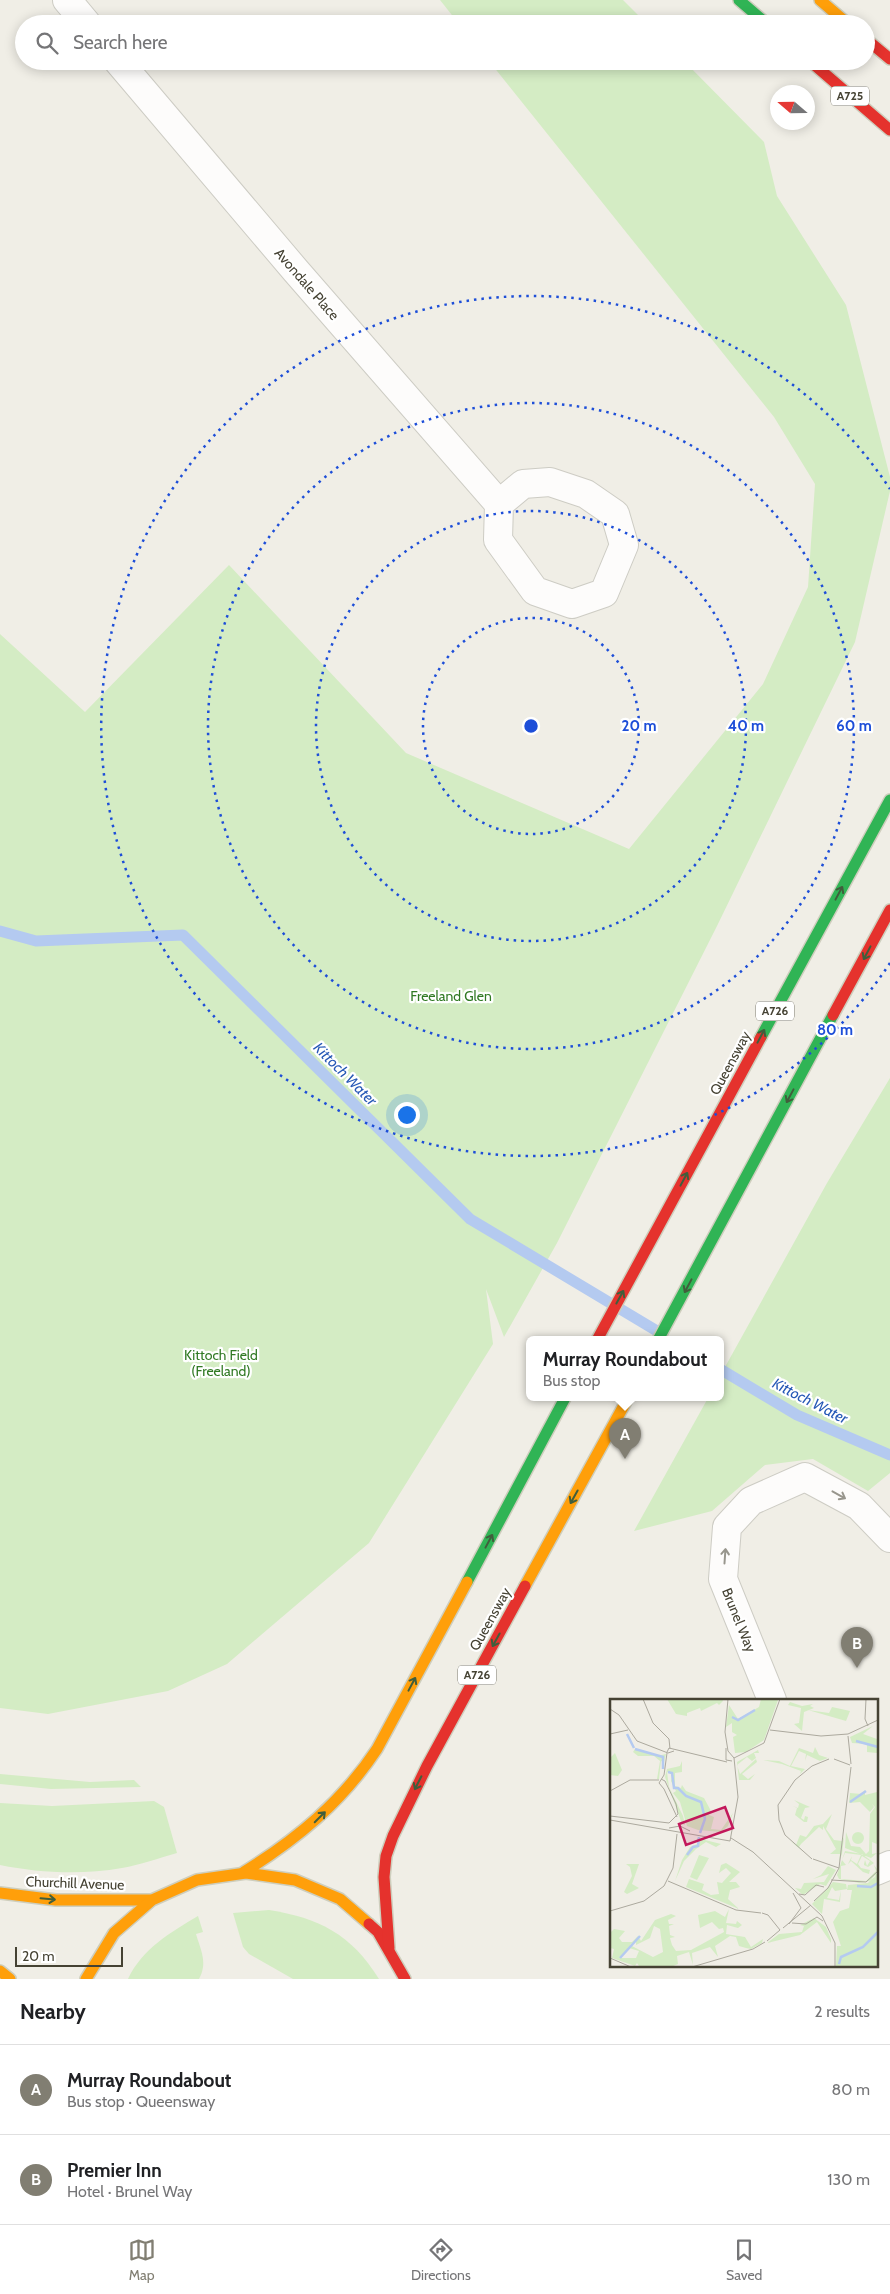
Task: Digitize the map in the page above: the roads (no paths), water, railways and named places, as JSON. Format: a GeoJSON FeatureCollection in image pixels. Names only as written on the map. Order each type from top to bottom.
{"type":"FeatureCollection","features":[{"type":"Feature","properties":{"kind":"main road"},"geometry":{"type":"LineString","coordinates":[[739,0],[756,15]]}},
{"type":"Feature","properties":{"kind":"main road"},"geometry":{"type":"LineString","coordinates":[[820,0],[838,15]]}},
{"type":"Feature","properties":{"kind":"main road"},"geometry":{"type":"LineString","coordinates":[[875,46],[890,59]]}},
{"type":"Feature","properties":{"kind":"main road","name":"A725"},"geometry":{"type":"LineString","coordinates":[[820,70],[890,130]]}},
{"type":"Feature","properties":{"kind":"main road","name":"Queensway"},"geometry":{"type":"LineString","coordinates":[[599,1336],[890,800]]}},
{"type":"Feature","properties":{"kind":"main road"},"geometry":{"type":"LineString","coordinates":[[660,1336],[890,910]]}},
{"type":"Feature","properties":{"kind":"main road","name":"A726"},"geometry":{"type":"LineString","coordinates":[[244,1872],[304,1833],[362,1772],[377,1749],[563,1401]]}},
{"type":"Feature","properties":{"kind":"main road","name":"Queensway"},"geometry":{"type":"LineString","coordinates":[[389,1948],[384,1878],[386,1856],[393,1836],[427,1766],[626,1401]]}},
{"type":"Feature","properties":{"kind":"main road","name":"A726"},"geometry":{"type":"LineString","coordinates":[[86,1979],[106,1942],[124,1922],[150,1900],[195,1880],[220,1874],[244,1872],[282,1876],[318,1888],[350,1907],[389,1948],[405,1979]]}},
{"type":"Feature","properties":{"kind":"main road","name":"Churchill Avenue"},"geometry":{"type":"LineString","coordinates":[[0,1893],[56,1900],[150,1900]]}},
{"type":"Feature","properties":{"kind":"main road"},"geometry":{"type":"LineString","coordinates":[[0,1971],[10,1979]]}},
{"type":"Feature","properties":{"kind":"street"},"geometry":{"type":"LineString","coordinates":[[67,0],[80,15]]}},
{"type":"Feature","properties":{"kind":"street","name":"Avondale Place"},"geometry":{"type":"LineString","coordinates":[[126,70],[296,271],[499,504]]}},
{"type":"Feature","properties":{"kind":"street"},"geometry":{"type":"LineString","coordinates":[[550,482],[586,494],[614,514],[624,545],[604,593],[572,604],[536,591],[498,540],[499,504],[523,484],[550,482]]}},
{"type":"Feature","properties":{"kind":"street","name":"Brunel Way"},"geometry":{"type":"LineString","coordinates":[[772,1699],[723,1579],[727,1527],[751,1501],[805,1477],[859,1506],[890,1538]]}},
{"type":"Feature","properties":{"kind":"street"},"geometry":{"type":"LineString","coordinates":[[878,1870],[890,1866]]}},
{"type":"Feature","properties":{"kind":"waterway","name":"Kittoch Water"},"geometry":{"type":"LineString","coordinates":[[0,931],[36,941],[183,935],[470,1219],[662,1334]]}},
{"type":"Feature","properties":{"kind":"waterway","name":"Kittoch Water"},"geometry":{"type":"LineString","coordinates":[[724,1371],[797,1415],[890,1455]]}},
{"type":"Feature","properties":{"kind":"place","name":"Murray Roundabout"},"geometry":{"type":"Point","coordinates":[625,1459]}},
{"type":"Feature","properties":{"kind":"place","name":"Premier Inn"},"geometry":{"type":"Point","coordinates":[857,1668]}},
{"type":"Feature","properties":{"kind":"park label","name":"Freeland Glen"},"geometry":{"type":"Point","coordinates":[451,996]}},
{"type":"Feature","properties":{"kind":"park label","name":"Kittoch Field (Freeland)"},"geometry":{"type":"Point","coordinates":[221,1364]}}]}
